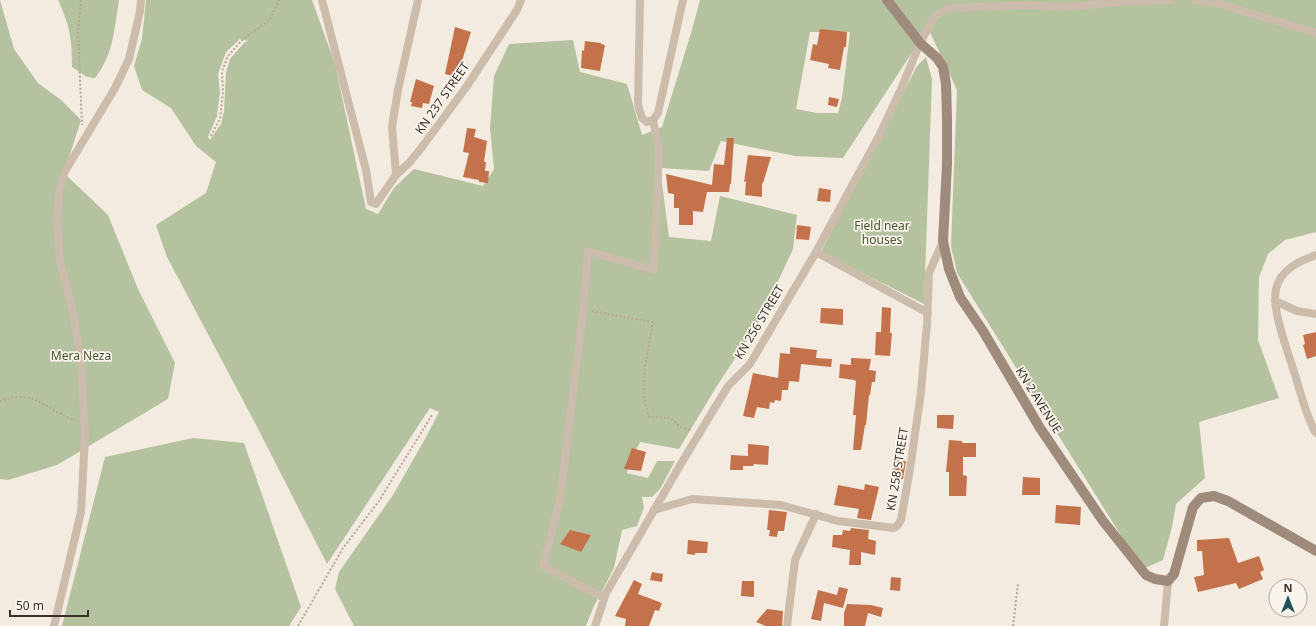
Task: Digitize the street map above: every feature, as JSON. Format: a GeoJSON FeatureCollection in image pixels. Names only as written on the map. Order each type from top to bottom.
{"type":"FeatureCollection","features":[{"type":"Feature","properties":{"kind":"main road","name":"KN 2 AVENUE"},"geometry":{"type":"LineString","coordinates":[[887,0],[920,43],[937,58],[943,67],[946,84],[948,117],[943,241],[949,269],[960,297],[983,331],[1040,428],[1103,521],[1146,575],[1155,579],[1168,581]]}},
{"type":"Feature","properties":{"kind":"main road"},"geometry":{"type":"LineString","coordinates":[[1168,581],[1174,574],[1193,507],[1201,498],[1214,496],[1228,501],[1316,551]]}},
{"type":"Feature","properties":{"kind":"street"},"geometry":{"type":"LineString","coordinates":[[54,626],[81,512],[84,422],[81,362],[73,312],[60,262],[57,219],[59,194],[64,173],[115,88],[129,59],[140,11],[141,0]]}},
{"type":"Feature","properties":{"kind":"street","name":"KN 237 STREET"},"geometry":{"type":"LineString","coordinates":[[322,0],[366,170],[371,202],[376,204],[396,175],[409,163],[422,147],[467,86],[522,0]]}},
{"type":"Feature","properties":{"kind":"street"},"geometry":{"type":"LineString","coordinates":[[396,175],[392,127],[398,90],[418,0]]}},
{"type":"Feature","properties":{"kind":"street"},"geometry":{"type":"LineString","coordinates":[[640,0],[638,105],[642,118],[647,122],[653,120],[658,113],[683,0]]}},
{"type":"Feature","properties":{"kind":"street","name":"KN 256 STREET"},"geometry":{"type":"LineString","coordinates":[[595,626],[606,593],[654,510],[728,386],[750,364],[816,252],[879,136],[920,43],[935,16],[950,8],[1029,5],[1066,7],[1121,2],[1171,0]]}},
{"type":"Feature","properties":{"kind":"street"},"geometry":{"type":"LineString","coordinates":[[1195,0],[1220,4],[1316,32]]}},
{"type":"Feature","properties":{"kind":"street"},"geometry":{"type":"LineString","coordinates":[[604,598],[543,566],[560,499],[583,309],[588,251],[654,270],[659,150],[653,120]]}},
{"type":"Feature","properties":{"kind":"street","name":"KN 258 STREET"},"geometry":{"type":"LineString","coordinates":[[654,510],[692,498],[781,505],[838,521],[894,528],[898,525],[901,520],[918,416],[925,354],[929,273],[943,241]]}},
{"type":"Feature","properties":{"kind":"street"},"geometry":{"type":"LineString","coordinates":[[816,252],[928,313]]}},
{"type":"Feature","properties":{"kind":"street"},"geometry":{"type":"LineString","coordinates":[[1316,255],[1291,267],[1281,277],[1276,289],[1275,301],[1281,329],[1303,401],[1316,433]]}},
{"type":"Feature","properties":{"kind":"street"},"geometry":{"type":"LineString","coordinates":[[1275,301],[1297,311],[1316,314]]}},
{"type":"Feature","properties":{"kind":"street"},"geometry":{"type":"LineString","coordinates":[[787,626],[795,560],[816,514]]}},
{"type":"Feature","properties":{"kind":"street"},"geometry":{"type":"LineString","coordinates":[[1164,626],[1168,581]]}},
{"type":"Feature","properties":{"kind":"path"},"geometry":{"type":"LineString","coordinates":[[81,0],[78,31],[80,108],[83,140]]}},
{"type":"Feature","properties":{"kind":"path"},"geometry":{"type":"LineString","coordinates":[[211,136],[220,119],[223,92],[222,71],[228,56],[244,38],[270,20],[279,0]]}},
{"type":"Feature","properties":{"kind":"path"},"geometry":{"type":"LineString","coordinates":[[583,309],[652,322],[644,372],[644,399],[649,417],[670,418],[682,428],[701,431]]}},
{"type":"Feature","properties":{"kind":"path"},"geometry":{"type":"LineString","coordinates":[[0,401],[17,397],[39,401],[68,418],[84,422]]}},
{"type":"Feature","properties":{"kind":"path"},"geometry":{"type":"LineString","coordinates":[[298,626],[343,548],[379,501],[432,415]]}},
{"type":"Feature","properties":{"kind":"path"},"geometry":{"type":"LineString","coordinates":[[1013,626],[1018,584]]}},
{"type":"Feature","properties":{"kind":"green space","name":"Mera Neza"},"geometry":{"type":"Polygon","coordinates":[[[0,0],[14,49],[38,83],[61,100],[81,120],[64,173],[108,215],[138,289],[175,363],[168,399],[57,465],[8,480],[0,479],[0,0]]]}},
{"type":"Feature","properties":{"kind":"green space"},"geometry":{"type":"Polygon","coordinates":[[[58,0],[119,0],[110,50],[95,78],[87,77],[72,67],[70,33],[58,0]]]}},
{"type":"Feature","properties":{"kind":"green space"},"geometry":{"type":"Polygon","coordinates":[[[146,0],[312,0],[335,64],[366,209],[378,214],[394,188],[414,169],[483,186],[494,169],[490,128],[494,76],[509,44],[573,40],[580,72],[627,84],[642,135],[662,127],[700,0],[1316,0],[1316,232],[1285,240],[1268,254],[1259,277],[1258,340],[1279,398],[1199,422],[1205,478],[1176,504],[1172,527],[1163,560],[1145,568],[1125,542],[957,273],[951,246],[957,90],[928,28],[843,158],[795,156],[721,141],[709,171],[660,168],[669,237],[711,241],[720,196],[797,215],[793,249],[759,322],[715,389],[679,449],[640,442],[629,464],[627,473],[648,478],[657,461],[675,461],[660,489],[652,497],[642,497],[644,508],[637,526],[622,530],[614,568],[593,608],[586,626],[354,626],[335,589],[339,572],[393,495],[439,412],[430,408],[327,564],[254,421],[167,257],[156,225],[206,193],[216,162],[196,146],[171,108],[142,90],[134,66],[142,39],[146,0]],[[810,32],[796,109],[817,113],[838,113],[842,98],[850,32],[810,32]],[[240,39],[226,52],[218,74],[220,93],[217,116],[208,137],[210,140],[221,124],[224,111],[226,73],[230,59],[244,43],[248,41],[240,39]]]}},
{"type":"Feature","properties":{"kind":"green space","name":"Field near houses"},"geometry":{"type":"Polygon","coordinates":[[[926,57],[932,79],[924,304],[821,252],[917,66],[926,57]]]}},
{"type":"Feature","properties":{"kind":"green space"},"geometry":{"type":"Polygon","coordinates":[[[193,438],[244,443],[301,607],[289,626],[62,626],[105,457],[193,438]]]}},
{"type":"Feature","properties":{"kind":"building"},"geometry":{"type":"Polygon","coordinates":[[[455,27],[471,32],[457,77],[445,74],[455,27]]]}},
{"type":"Feature","properties":{"kind":"building"},"geometry":{"type":"Polygon","coordinates":[[[820,29],[847,32],[846,47],[844,47],[840,70],[828,68],[829,64],[810,60],[813,44],[817,45],[820,29]]]}},
{"type":"Feature","properties":{"kind":"building"},"geometry":{"type":"Polygon","coordinates":[[[585,41],[605,45],[600,71],[581,68],[582,50],[584,51],[585,41]]]}},
{"type":"Feature","properties":{"kind":"building"},"geometry":{"type":"Polygon","coordinates":[[[416,79],[434,86],[429,104],[423,103],[422,108],[411,106],[412,102],[410,102],[416,79]]]}},
{"type":"Feature","properties":{"kind":"building"},"geometry":{"type":"Polygon","coordinates":[[[829,97],[839,99],[837,107],[828,105],[829,97]]]}},
{"type":"Feature","properties":{"kind":"building"},"geometry":{"type":"Polygon","coordinates":[[[467,128],[476,129],[474,137],[487,141],[484,162],[486,162],[485,171],[489,171],[488,183],[463,177],[469,153],[463,152],[467,128]]]}},
{"type":"Feature","properties":{"kind":"building"},"geometry":{"type":"Polygon","coordinates":[[[727,138],[734,138],[731,184],[729,192],[707,192],[703,212],[693,211],[693,225],[679,225],[679,208],[674,208],[674,194],[668,193],[666,174],[712,185],[714,164],[724,165],[727,138]]]}},
{"type":"Feature","properties":{"kind":"building"},"geometry":{"type":"Polygon","coordinates":[[[748,155],[771,157],[762,183],[762,197],[745,195],[746,181],[744,182],[748,155]]]}},
{"type":"Feature","properties":{"kind":"building"},"geometry":{"type":"Polygon","coordinates":[[[819,188],[831,190],[830,202],[817,201],[819,188]]]}},
{"type":"Feature","properties":{"kind":"building"},"geometry":{"type":"Polygon","coordinates":[[[797,225],[811,227],[809,240],[796,239],[797,225]]]}},
{"type":"Feature","properties":{"kind":"building"},"geometry":{"type":"Polygon","coordinates":[[[882,307],[891,308],[890,333],[892,333],[890,356],[875,355],[876,332],[881,332],[882,307]]]}},
{"type":"Feature","properties":{"kind":"building"},"geometry":{"type":"Polygon","coordinates":[[[821,308],[843,309],[843,325],[820,323],[821,308]]]}},
{"type":"Feature","properties":{"kind":"building"},"geometry":{"type":"Polygon","coordinates":[[[1316,332],[1316,356],[1307,359],[1303,345],[1305,344],[1303,335],[1316,332]]]}},
{"type":"Feature","properties":{"kind":"building"},"geometry":{"type":"Polygon","coordinates":[[[790,347],[817,350],[816,358],[832,359],[831,367],[801,364],[799,382],[789,381],[788,390],[782,390],[781,401],[775,400],[774,403],[770,402],[769,409],[757,407],[754,418],[743,416],[753,373],[778,378],[780,353],[790,354],[790,347]]]}},
{"type":"Feature","properties":{"kind":"building"},"geometry":{"type":"Polygon","coordinates":[[[851,358],[871,359],[869,370],[876,371],[875,382],[872,382],[869,395],[866,425],[861,450],[853,450],[856,415],[853,415],[856,381],[839,378],[840,364],[851,365],[851,358]]]}},
{"type":"Feature","properties":{"kind":"building"},"geometry":{"type":"Polygon","coordinates":[[[937,415],[954,415],[953,429],[937,428],[937,415]]]}},
{"type":"Feature","properties":{"kind":"building"},"geometry":{"type":"Polygon","coordinates":[[[949,440],[962,441],[962,443],[976,443],[976,457],[963,457],[963,475],[967,476],[966,496],[949,496],[949,472],[946,472],[949,440]]]}},
{"type":"Feature","properties":{"kind":"building"},"geometry":{"type":"Polygon","coordinates":[[[748,444],[769,446],[768,465],[754,464],[753,466],[743,466],[743,470],[730,470],[731,455],[748,456],[748,444]]]}},
{"type":"Feature","properties":{"kind":"building"},"geometry":{"type":"Polygon","coordinates":[[[632,448],[646,452],[641,471],[624,469],[632,448]]]}},
{"type":"Feature","properties":{"kind":"building"},"geometry":{"type":"Polygon","coordinates":[[[895,460],[906,461],[903,479],[892,478],[895,460]]]}},
{"type":"Feature","properties":{"kind":"building"},"geometry":{"type":"Polygon","coordinates":[[[1023,477],[1040,478],[1040,495],[1022,495],[1023,477]]]}},
{"type":"Feature","properties":{"kind":"building"},"geometry":{"type":"Polygon","coordinates":[[[865,484],[879,487],[871,520],[857,518],[859,509],[834,505],[838,485],[864,490],[865,484]]]}},
{"type":"Feature","properties":{"kind":"building"},"geometry":{"type":"Polygon","coordinates":[[[1056,505],[1081,507],[1080,525],[1055,523],[1056,505]]]}},
{"type":"Feature","properties":{"kind":"building"},"geometry":{"type":"Polygon","coordinates":[[[769,510],[787,512],[784,531],[778,531],[777,537],[769,536],[770,530],[767,530],[769,510]]]}},
{"type":"Feature","properties":{"kind":"building"},"geometry":{"type":"Polygon","coordinates":[[[851,528],[869,530],[868,539],[876,541],[875,555],[861,552],[861,565],[849,565],[850,550],[832,547],[833,535],[842,535],[843,530],[850,531],[851,528]]]}},
{"type":"Feature","properties":{"kind":"building"},"geometry":{"type":"Polygon","coordinates":[[[570,530],[591,535],[581,552],[560,544],[570,530]]]}},
{"type":"Feature","properties":{"kind":"building"},"geometry":{"type":"Polygon","coordinates":[[[1229,538],[1238,563],[1259,556],[1264,570],[1260,572],[1263,579],[1239,589],[1236,583],[1198,592],[1194,577],[1204,575],[1202,551],[1197,551],[1197,540],[1229,538]]]}},
{"type":"Feature","properties":{"kind":"building"},"geometry":{"type":"Polygon","coordinates":[[[688,540],[708,542],[707,553],[695,553],[695,555],[687,554],[688,540]]]}},
{"type":"Feature","properties":{"kind":"building"},"geometry":{"type":"Polygon","coordinates":[[[652,572],[663,574],[662,582],[650,580],[652,572]]]}},
{"type":"Feature","properties":{"kind":"building"},"geometry":{"type":"Polygon","coordinates":[[[891,577],[901,578],[900,591],[890,590],[891,577]]]}},
{"type":"Feature","properties":{"kind":"building"},"geometry":{"type":"Polygon","coordinates":[[[634,580],[642,584],[638,594],[662,603],[659,611],[655,610],[649,626],[625,626],[626,619],[615,616],[634,580]]]}},
{"type":"Feature","properties":{"kind":"building"},"geometry":{"type":"Polygon","coordinates":[[[742,581],[754,581],[754,597],[741,596],[742,581]]]}},
{"type":"Feature","properties":{"kind":"building"},"geometry":{"type":"Polygon","coordinates":[[[839,587],[848,589],[843,608],[824,603],[821,621],[811,619],[818,590],[837,595],[839,587]]]}},
{"type":"Feature","properties":{"kind":"building"},"geometry":{"type":"Polygon","coordinates":[[[847,604],[871,605],[883,608],[881,617],[868,613],[865,626],[844,626],[844,613],[847,604]]]}},
{"type":"Feature","properties":{"kind":"building"},"geometry":{"type":"Polygon","coordinates":[[[767,609],[783,611],[782,626],[766,626],[756,622],[767,609]]]}}]}
